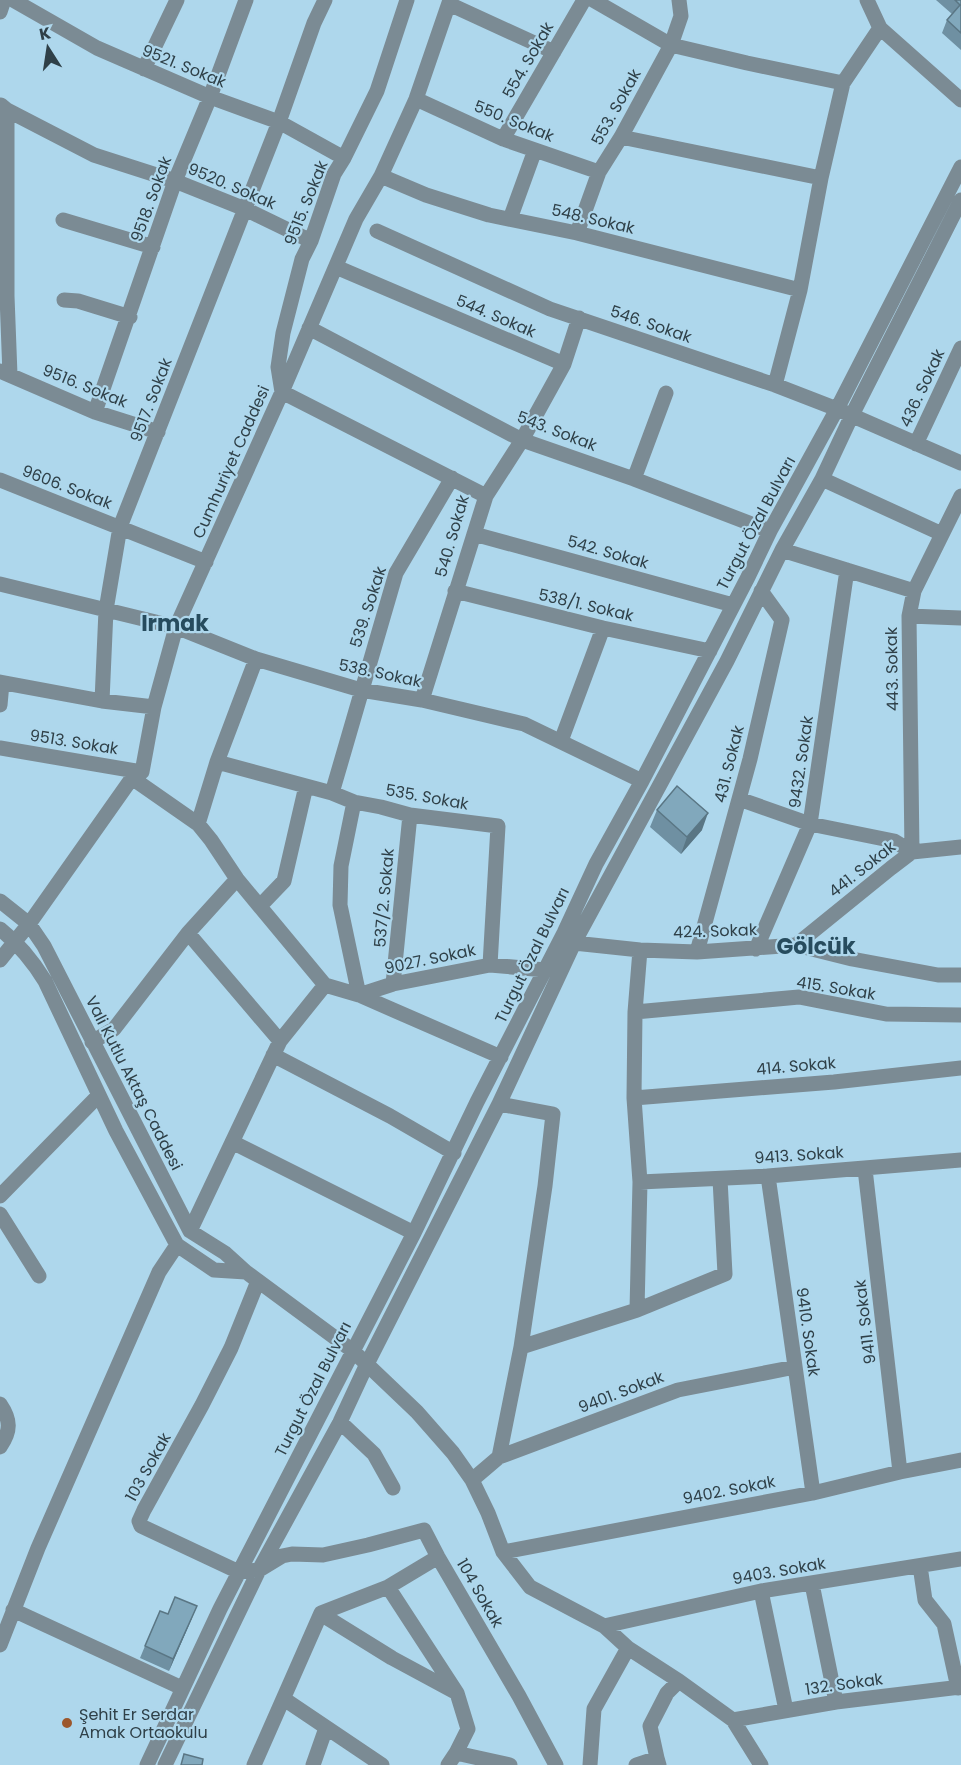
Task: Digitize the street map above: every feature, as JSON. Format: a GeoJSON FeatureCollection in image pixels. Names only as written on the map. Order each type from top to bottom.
{"type":"FeatureCollection","features":[{"type":"Feature","properties":{"kind":"street"},"geometry":{"type":"LineString","coordinates":[[0,12],[4,0]]}},
{"type":"Feature","properties":{"kind":"street","name":"9521. Sokak"},"geometry":{"type":"LineString","coordinates":[[14,0],[97,48],[210,97],[279,122],[344,158]]}},
{"type":"Feature","properties":{"kind":"street"},"geometry":{"type":"LineString","coordinates":[[144,69],[177,0]]}},
{"type":"Feature","properties":{"kind":"street","name":"9518. Sokak"},"geometry":{"type":"LineString","coordinates":[[95,412],[176,182],[246,0]]}},
{"type":"Feature","properties":{"kind":"street","name":"9517. Sokak"},"geometry":{"type":"LineString","coordinates":[[102,701],[106,610],[120,527],[279,122],[314,23],[325,0]]}},
{"type":"Feature","properties":{"kind":"street","name":"9515. Sokak"},"geometry":{"type":"LineString","coordinates":[[282,392],[278,367],[283,333],[302,259],[311,241],[334,174],[377,91],[406,0]]}},
{"type":"Feature","properties":{"kind":"street","name":"554. Sokak"},"geometry":{"type":"LineString","coordinates":[[503,139],[584,0]]}},
{"type":"Feature","properties":{"kind":"street"},"geometry":{"type":"LineString","coordinates":[[593,0],[671,45],[843,84]]}},
{"type":"Feature","properties":{"kind":"street","name":"553. Sokak"},"geometry":{"type":"LineString","coordinates":[[578,232],[599,172],[621,138],[671,45],[681,16],[679,0]]}},
{"type":"Feature","properties":{"kind":"street"},"geometry":{"type":"LineString","coordinates":[[867,0],[880,28],[961,100]]}},
{"type":"Feature","properties":{"kind":"street"},"geometry":{"type":"LineString","coordinates":[[450,2],[554,52]]}},
{"type":"Feature","properties":{"kind":"street","name":"Cumhuriyet Caddesi"},"geometry":{"type":"LineString","coordinates":[[0,960],[29,924],[137,775],[176,627],[282,392],[356,219],[381,176],[416,99],[450,2]]}},
{"type":"Feature","properties":{"kind":"street"},"geometry":{"type":"LineString","coordinates":[[775,385],[800,290],[821,178],[843,84],[880,28]]}},
{"type":"Feature","properties":{"kind":"street","name":"550. Sokak"},"geometry":{"type":"LineString","coordinates":[[416,99],[503,139],[599,172]]}},
{"type":"Feature","properties":{"kind":"street"},"geometry":{"type":"LineString","coordinates":[[4,107],[7,296],[5,373]]}},
{"type":"Feature","properties":{"kind":"street","name":"9520. Sokak"},"geometry":{"type":"LineString","coordinates":[[4,107],[94,155],[176,182],[245,209],[311,241]]}},
{"type":"Feature","properties":{"kind":"street"},"geometry":{"type":"LineString","coordinates":[[621,138],[821,178]]}},
{"type":"Feature","properties":{"kind":"street"},"geometry":{"type":"LineString","coordinates":[[510,219],[535,150]]}},
{"type":"Feature","properties":{"kind":"street","name":"Turgut Özal Bulvarı"},"geometry":{"type":"LineString","coordinates":[[147,1765],[239,1572],[414,1233],[596,864],[710,651],[770,531],[837,409],[961,167]]}},
{"type":"Feature","properties":{"kind":"street","name":"548. Sokak"},"geometry":{"type":"LineString","coordinates":[[381,176],[426,195],[489,215],[578,232],[800,290]]}},
{"type":"Feature","properties":{"kind":"street","name":"Turgut Özal Bulvarı"},"geometry":{"type":"LineString","coordinates":[[165,1765],[259,1570],[340,1422],[499,1104],[574,943],[727,661],[782,550],[822,479],[961,200]]}},
{"type":"Feature","properties":{"kind":"street"},"geometry":{"type":"LineString","coordinates":[[63,220],[153,247]]}},
{"type":"Feature","properties":{"kind":"street","name":"546. Sokak"},"geometry":{"type":"LineString","coordinates":[[377,231],[550,309],[775,385],[837,409],[961,463]]}},
{"type":"Feature","properties":{"kind":"street","name":"544. Sokak"},"geometry":{"type":"LineString","coordinates":[[336,267],[564,364]]}},
{"type":"Feature","properties":{"kind":"street"},"geometry":{"type":"LineString","coordinates":[[64,300],[78,301],[130,317]]}},
{"type":"Feature","properties":{"kind":"street"},"geometry":{"type":"LineString","coordinates":[[486,496],[522,440],[564,364],[579,318]]}},
{"type":"Feature","properties":{"kind":"street","name":"543. Sokak"},"geometry":{"type":"LineString","coordinates":[[309,328],[522,440],[634,479],[770,531]]}},
{"type":"Feature","properties":{"kind":"street","name":"436. Sokak"},"geometry":{"type":"LineString","coordinates":[[916,444],[961,348]]}},
{"type":"Feature","properties":{"kind":"street","name":"9516. Sokak"},"geometry":{"type":"LineString","coordinates":[[5,373],[95,412],[158,432]]}},
{"type":"Feature","properties":{"kind":"street","name":"540. Sokak"},"geometry":{"type":"LineString","coordinates":[[282,392],[486,496],[422,700]]}},
{"type":"Feature","properties":{"kind":"street"},"geometry":{"type":"LineString","coordinates":[[634,479],[666,393]]}},
{"type":"Feature","properties":{"kind":"street","name":"539. Sokak"},"geometry":{"type":"LineString","coordinates":[[332,792],[396,573],[452,478]]}},
{"type":"Feature","properties":{"kind":"street"},"geometry":{"type":"LineString","coordinates":[[822,479],[942,534]]}},
{"type":"Feature","properties":{"kind":"street","name":"9606. Sokak"},"geometry":{"type":"LineString","coordinates":[[0,480],[206,562]]}},
{"type":"Feature","properties":{"kind":"street","name":"443. Sokak"},"geometry":{"type":"LineString","coordinates":[[912,852],[909,616],[914,591],[961,496]]}},
{"type":"Feature","properties":{"kind":"street","name":"542. Sokak"},"geometry":{"type":"LineString","coordinates":[[474,534],[733,606]]}},
{"type":"Feature","properties":{"kind":"street"},"geometry":{"type":"LineString","coordinates":[[782,550],[914,591]]}},
{"type":"Feature","properties":{"kind":"street","name":"9432. Sokak"},"geometry":{"type":"LineString","coordinates":[[756,949],[810,824],[847,570]]}},
{"type":"Feature","properties":{"kind":"street","name":"538. Sokak"},"geometry":{"type":"LineString","coordinates":[[0,584],[176,627],[256,659],[362,690],[422,700],[525,724],[642,781]]}},
{"type":"Feature","properties":{"kind":"street","name":"538/1. Sokak"},"geometry":{"type":"LineString","coordinates":[[455,591],[603,628],[710,651]]}},
{"type":"Feature","properties":{"kind":"street","name":"431. Sokak"},"geometry":{"type":"LineString","coordinates":[[697,952],[739,799],[782,620],[761,591]]}},
{"type":"Feature","properties":{"kind":"street"},"geometry":{"type":"LineString","coordinates":[[909,616],[961,618]]}},
{"type":"Feature","properties":{"kind":"street"},"geometry":{"type":"LineString","coordinates":[[561,741],[603,628]]}},
{"type":"Feature","properties":{"kind":"street"},"geometry":{"type":"LineString","coordinates":[[198,824],[217,762],[256,659]]}},
{"type":"Feature","properties":{"kind":"street"},"geometry":{"type":"LineString","coordinates":[[0,705],[1,683],[102,701],[154,707]]}},
{"type":"Feature","properties":{"kind":"street","name":"9513. Sokak"},"geometry":{"type":"LineString","coordinates":[[0,748],[137,775]]}},
{"type":"Feature","properties":{"kind":"street","name":"535. Sokak"},"geometry":{"type":"LineString","coordinates":[[217,762],[332,792],[354,802],[410,815],[498,826],[490,965]]}},
{"type":"Feature","properties":{"kind":"street"},"geometry":{"type":"LineString","coordinates":[[137,775],[198,824],[237,879],[325,986],[359,995],[501,1057]]}},
{"type":"Feature","properties":{"kind":"street"},"geometry":{"type":"LineString","coordinates":[[260,906],[284,881],[306,786]]}},
{"type":"Feature","properties":{"kind":"street"},"geometry":{"type":"LineString","coordinates":[[739,799],[810,824],[894,841],[912,852]]}},
{"type":"Feature","properties":{"kind":"street"},"geometry":{"type":"LineString","coordinates":[[354,802],[341,866],[340,905],[359,995]]}},
{"type":"Feature","properties":{"kind":"street","name":"537/2. Sokak"},"geometry":{"type":"LineString","coordinates":[[393,984],[410,815]]}},
{"type":"Feature","properties":{"kind":"street","name":"441. Sokak"},"geometry":{"type":"LineString","coordinates":[[796,945],[912,852],[961,847]]}},
{"type":"Feature","properties":{"kind":"street"},"geometry":{"type":"LineString","coordinates":[[92,1042],[114,1029],[188,933],[237,879]]}},
{"type":"Feature","properties":{"kind":"street","name":"Vali Kutlu Aktaş Caddesi"},"geometry":{"type":"LineString","coordinates":[[0,901],[29,924],[44,946],[190,1231]]}},
{"type":"Feature","properties":{"kind":"street","name":"Vali Kutlu Aktaş Caddesi"},"geometry":{"type":"LineString","coordinates":[[0,929],[15,941],[33,961],[45,981],[116,1131],[177,1245],[214,1270],[252,1277]]}},
{"type":"Feature","properties":{"kind":"street"},"geometry":{"type":"LineString","coordinates":[[188,933],[277,1048],[453,1154]]}},
{"type":"Feature","properties":{"kind":"street","name":"424. Sokak"},"geometry":{"type":"LineString","coordinates":[[574,943],[640,950],[697,952],[796,945],[852,960],[938,975],[961,975]]}},
{"type":"Feature","properties":{"kind":"street"},"geometry":{"type":"LineString","coordinates":[[637,1310],[640,1182],[634,1098],[635,1012],[640,950]]}},
{"type":"Feature","properties":{"kind":"street","name":"9027. Sokak"},"geometry":{"type":"LineString","coordinates":[[359,995],[393,984],[490,965],[545,970]]}},
{"type":"Feature","properties":{"kind":"street"},"geometry":{"type":"LineString","coordinates":[[325,986],[277,1048],[190,1231],[225,1253],[252,1277],[353,1351],[417,1412],[453,1453],[472,1480],[504,1552],[530,1587],[604,1626],[628,1648],[733,1720],[761,1765]]}},
{"type":"Feature","properties":{"kind":"street","name":"415. Sokak"},"geometry":{"type":"LineString","coordinates":[[635,1012],[799,997],[886,1014],[961,1015]]}},
{"type":"Feature","properties":{"kind":"street","name":"414. Sokak"},"geometry":{"type":"LineString","coordinates":[[634,1098],[834,1082],[961,1068]]}},
{"type":"Feature","properties":{"kind":"street"},"geometry":{"type":"LineString","coordinates":[[0,1196],[99,1095]]}},
{"type":"Feature","properties":{"kind":"street"},"geometry":{"type":"LineString","coordinates":[[499,1104],[553,1114],[545,1186],[521,1347],[500,1457]]}},
{"type":"Feature","properties":{"kind":"street"},"geometry":{"type":"LineString","coordinates":[[232,1142],[414,1233]]}},
{"type":"Feature","properties":{"kind":"street","name":"9413. Sokak"},"geometry":{"type":"LineString","coordinates":[[640,1182],[768,1176],[961,1160]]}},
{"type":"Feature","properties":{"kind":"street","name":"9411. Sokak"},"geometry":{"type":"LineString","coordinates":[[865,1168],[900,1472]]}},
{"type":"Feature","properties":{"kind":"street","name":"9410. Sokak"},"geometry":{"type":"LineString","coordinates":[[768,1176],[813,1493]]}},
{"type":"Feature","properties":{"kind":"street"},"geometry":{"type":"LineString","coordinates":[[521,1347],[637,1310],[725,1274],[720,1179]]}},
{"type":"Feature","properties":{"kind":"street"},"geometry":{"type":"LineString","coordinates":[[0,1214],[39,1275]]}},
{"type":"Feature","properties":{"kind":"street"},"geometry":{"type":"LineString","coordinates":[[0,1645],[38,1548],[159,1272],[177,1245]]}},
{"type":"Feature","properties":{"kind":"street","name":"103 Sokak"},"geometry":{"type":"LineString","coordinates":[[239,1572],[141,1526],[140,1521],[231,1348],[252,1277]]}},
{"type":"Feature","properties":{"kind":"street","name":"9401. Sokak"},"geometry":{"type":"LineString","coordinates":[[472,1480],[500,1457],[678,1390],[795,1367]]}},
{"type":"Feature","properties":{"kind":"street"},"geometry":{"type":"LineString","coordinates":[[0,1404],[5,1411],[9,1427],[8,1436],[0,1447]]}},
{"type":"Feature","properties":{"kind":"street"},"geometry":{"type":"LineString","coordinates":[[340,1422],[374,1454],[393,1488]]}},
{"type":"Feature","properties":{"kind":"street","name":"9402. Sokak"},"geometry":{"type":"LineString","coordinates":[[504,1552],[813,1493],[961,1460]]}},
{"type":"Feature","properties":{"kind":"street","name":"104 Sokak"},"geometry":{"type":"LineString","coordinates":[[259,1570],[282,1556],[323,1555],[424,1530],[556,1765]]}},
{"type":"Feature","properties":{"kind":"street"},"geometry":{"type":"LineString","coordinates":[[254,1765],[321,1614],[388,1587],[438,1557]]}},
{"type":"Feature","properties":{"kind":"street","name":"9403. Sokak"},"geometry":{"type":"LineString","coordinates":[[604,1626],[761,1591],[961,1559]]}},
{"type":"Feature","properties":{"kind":"street"},"geometry":{"type":"LineString","coordinates":[[920,1566],[925,1600],[944,1624],[960,1688]]}},
{"type":"Feature","properties":{"kind":"street"},"geometry":{"type":"LineString","coordinates":[[239,1572],[259,1570]]}},
{"type":"Feature","properties":{"kind":"street"},"geometry":{"type":"LineString","coordinates":[[812,1584],[836,1702]]}},
{"type":"Feature","properties":{"kind":"street"},"geometry":{"type":"LineString","coordinates":[[388,1587],[457,1693],[468,1729],[452,1759],[510,1765]]}},
{"type":"Feature","properties":{"kind":"street"},"geometry":{"type":"LineString","coordinates":[[761,1591],[786,1710]]}},
{"type":"Feature","properties":{"kind":"street"},"geometry":{"type":"LineString","coordinates":[[14,1611],[183,1688]]}},
{"type":"Feature","properties":{"kind":"street"},"geometry":{"type":"LineString","coordinates":[[321,1614],[392,1658],[457,1693]]}},
{"type":"Feature","properties":{"kind":"street"},"geometry":{"type":"LineString","coordinates":[[590,1765],[594,1709],[628,1648]]}},
{"type":"Feature","properties":{"kind":"street"},"geometry":{"type":"LineString","coordinates":[[636,1765],[658,1761],[650,1726],[667,1693],[679,1681]]}},
{"type":"Feature","properties":{"kind":"street","name":"132. Sokak"},"geometry":{"type":"LineString","coordinates":[[733,1720],[836,1702],[960,1688]]}},
{"type":"Feature","properties":{"kind":"street"},"geometry":{"type":"LineString","coordinates":[[284,1699],[382,1765]]}},
{"type":"Feature","properties":{"kind":"street"},"geometry":{"type":"LineString","coordinates":[[313,1765],[326,1728]]}},
{"type":"Feature","properties":{"kind":"building"},"geometry":{"type":"Polygon","coordinates":[[[955,0],[961,0],[961,33],[947,20],[960,5],[955,0]]]}},
{"type":"Feature","properties":{"kind":"building"},"geometry":{"type":"Polygon","coordinates":[[[677,786],[708,813],[687,837],[657,810],[677,786]]]}},
{"type":"Feature","properties":{"kind":"building"},"geometry":{"type":"Polygon","coordinates":[[[175,1597],[197,1606],[173,1659],[145,1646],[160,1611],[168,1614],[175,1597]]]}},
{"type":"Feature","properties":{"kind":"building"},"geometry":{"type":"Polygon","coordinates":[[[184,1754],[203,1759],[202,1765],[181,1765],[184,1754]]]}},
{"type":"Feature","properties":{"kind":"place","name":"Şehit Er Serdar Amak Ortaokulu"},"geometry":{"type":"Point","coordinates":[67,1723]}},
{"type":"Feature","properties":{"kind":"district","name":"Irmak"},"geometry":{"type":"Point","coordinates":[175,623]}},
{"type":"Feature","properties":{"kind":"district","name":"Gölcük"},"geometry":{"type":"Point","coordinates":[816,946]}}]}
